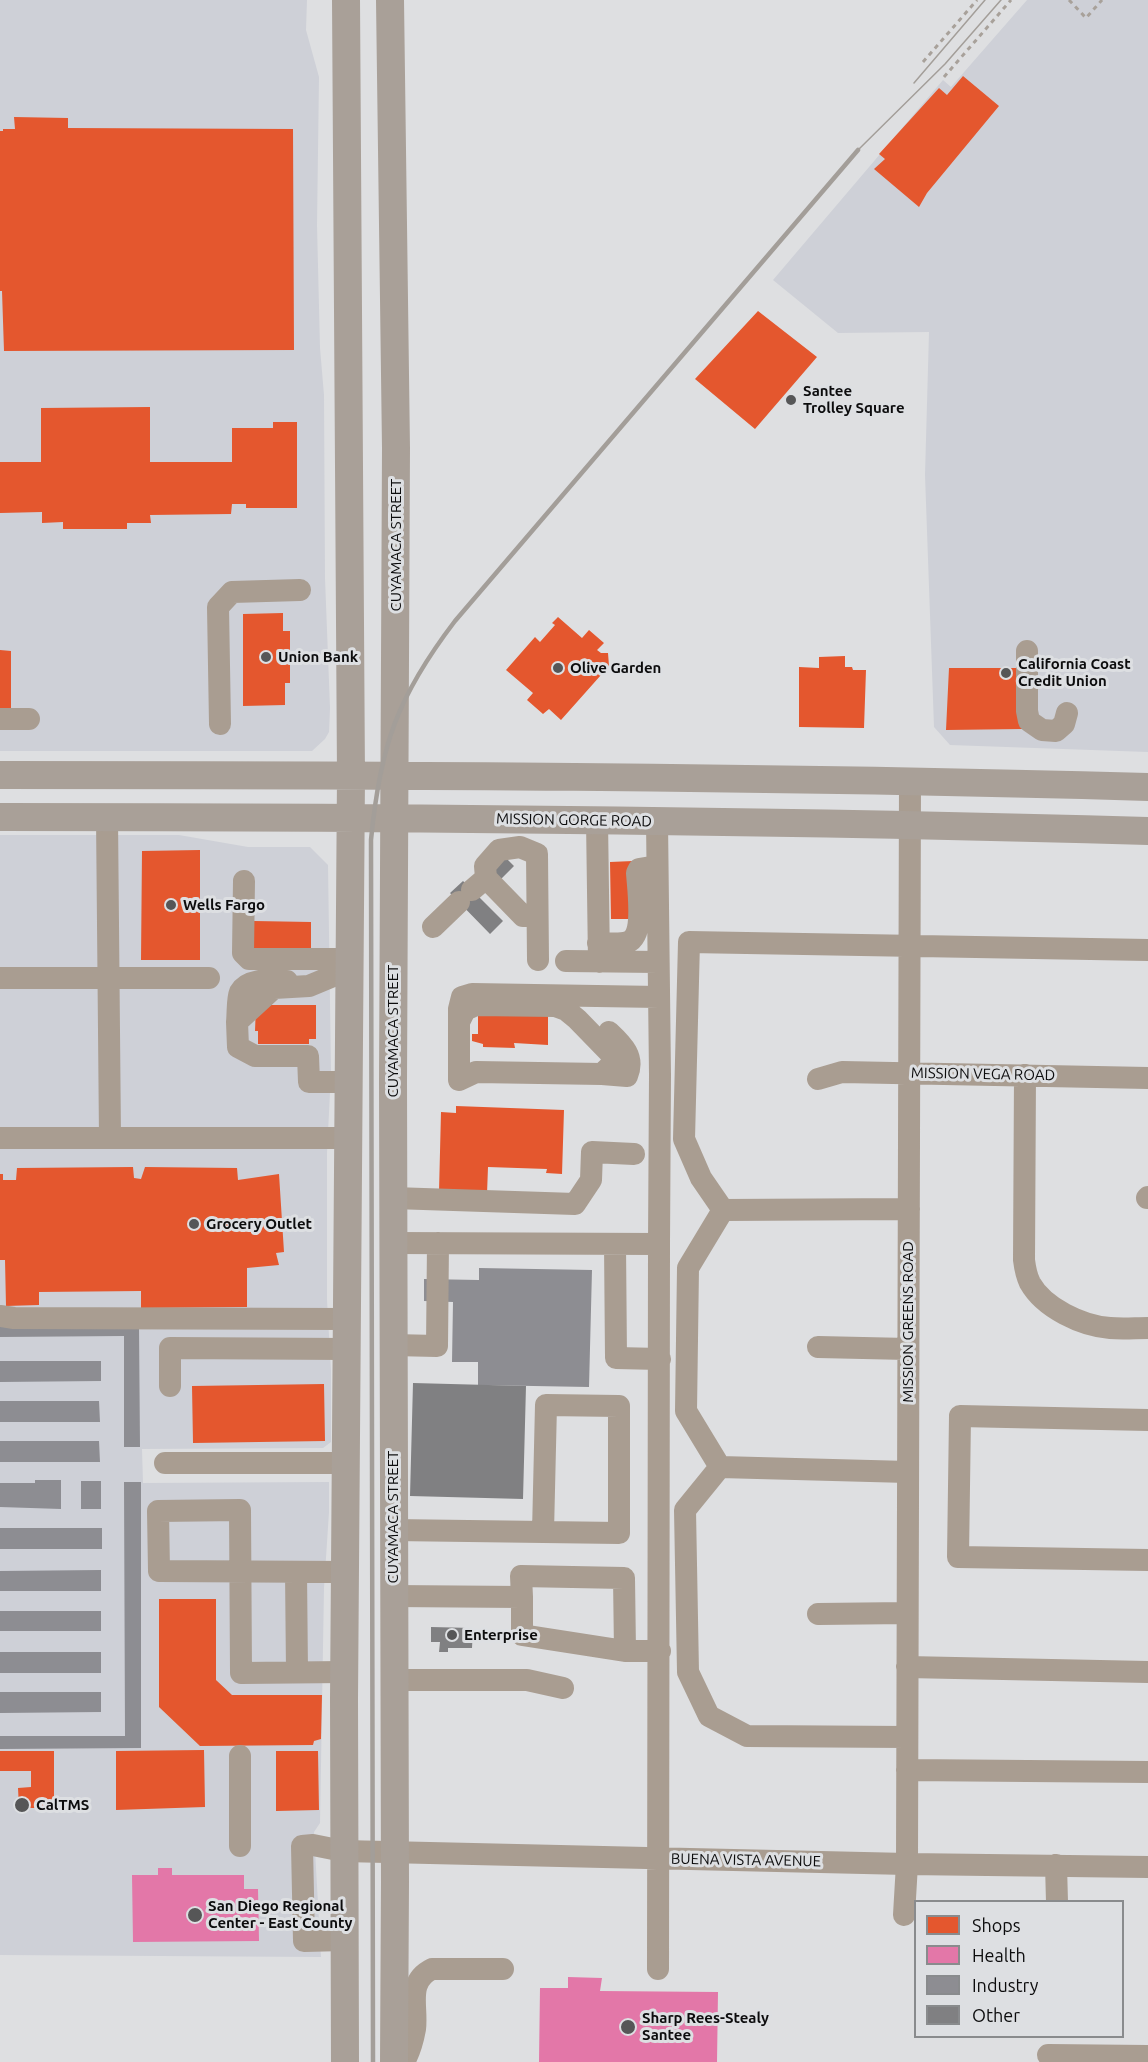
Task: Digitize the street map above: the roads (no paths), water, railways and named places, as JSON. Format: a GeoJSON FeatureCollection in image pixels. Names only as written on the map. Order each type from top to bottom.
{"type":"FeatureCollection","features":[{"type":"Feature","properties":{"kind":"main road"},"geometry":{"type":"LineString","coordinates":[[345,2062],[343,1851],[348,1082],[334,972],[350,817],[351,776],[346,0]]}},
{"type":"Feature","properties":{"kind":"main road","name":"CUYAMACA STREET"},"geometry":{"type":"LineString","coordinates":[[390,0],[396,448],[393,1198],[394,2062]]}},
{"type":"Feature","properties":{"kind":"main road"},"geometry":{"type":"LineString","coordinates":[[0,775],[910,780],[1148,787]]}},
{"type":"Feature","properties":{"kind":"main road","name":"MISSION GORGE ROAD"},"geometry":{"type":"LineString","coordinates":[[0,817],[395,817],[910,824],[1148,831]]}},
{"type":"Feature","properties":{"kind":"street"},"geometry":{"type":"LineString","coordinates":[[220,724],[218,607],[232,592],[300,590]]}},
{"type":"Feature","properties":{"kind":"street"},"geometry":{"type":"LineString","coordinates":[[1027,651],[1029,721],[1042,730],[1056,731],[1064,724],[1067,713]]}},
{"type":"Feature","properties":{"kind":"street"},"geometry":{"type":"LineString","coordinates":[[0,719],[29,719]]}},
{"type":"Feature","properties":{"kind":"street","name":"MISSION GREENS ROAD"},"geometry":{"type":"LineString","coordinates":[[904,1915],[907,1864],[910,780]]}},
{"type":"Feature","properties":{"kind":"street"},"geometry":{"type":"LineString","coordinates":[[107,817],[110,1138]]}},
{"type":"Feature","properties":{"kind":"street"},"geometry":{"type":"LineString","coordinates":[[597,820],[599,952]]}},
{"type":"Feature","properties":{"kind":"street"},"geometry":{"type":"LineString","coordinates":[[657,821],[660,1244],[658,1969]]}},
{"type":"Feature","properties":{"kind":"street"},"geometry":{"type":"LineString","coordinates":[[433,927],[472,890],[485,866],[499,850],[520,847],[537,854],[537,960]]}},
{"type":"Feature","properties":{"kind":"street"},"geometry":{"type":"LineString","coordinates":[[566,961],[633,939],[639,926],[639,869],[657,866]]}},
{"type":"Feature","properties":{"kind":"street"},"geometry":{"type":"LineString","coordinates":[[244,880],[243,953],[249,959],[334,972]]}},
{"type":"Feature","properties":{"kind":"street"},"geometry":{"type":"LineString","coordinates":[[472,890],[523,916],[537,915]]}},
{"type":"Feature","properties":{"kind":"street"},"geometry":{"type":"LineString","coordinates":[[723,1210],[701,1178],[684,1139],[689,942],[1148,950]]}},
{"type":"Feature","properties":{"kind":"street"},"geometry":{"type":"LineString","coordinates":[[599,952],[658,962]]}},
{"type":"Feature","properties":{"kind":"street"},"geometry":{"type":"LineString","coordinates":[[334,972],[309,986],[274,988],[237,1022],[238,1047],[255,1056],[308,1056],[309,1083],[348,1082]]}},
{"type":"Feature","properties":{"kind":"street"},"geometry":{"type":"LineString","coordinates":[[0,978],[209,978]]}},
{"type":"Feature","properties":{"kind":"street"},"geometry":{"type":"LineString","coordinates":[[459,1022],[465,1010],[476,1005],[555,1006],[566,1010],[578,1019],[613,1056],[611,1065],[602,1074],[476,1072],[459,1080],[459,1022],[462,997],[472,994],[659,997]]}},
{"type":"Feature","properties":{"kind":"street","name":"MISSION VEGA ROAD"},"geometry":{"type":"LineString","coordinates":[[818,1079],[842,1072],[1148,1078]]}},
{"type":"Feature","properties":{"kind":"street"},"geometry":{"type":"LineString","coordinates":[[1025,1075],[1024,1260],[1026,1275],[1038,1294],[1064,1313],[1080,1320],[1109,1328],[1148,1328]]}},
{"type":"Feature","properties":{"kind":"street"},"geometry":{"type":"LineString","coordinates":[[0,1138],[348,1138]]}},
{"type":"Feature","properties":{"kind":"street"},"geometry":{"type":"LineString","coordinates":[[393,1198],[575,1204],[591,1180],[592,1152],[634,1154]]}},
{"type":"Feature","properties":{"kind":"street"},"geometry":{"type":"LineString","coordinates":[[723,1210],[909,1209]]}},
{"type":"Feature","properties":{"kind":"street"},"geometry":{"type":"LineString","coordinates":[[720,1467],[686,1411],[688,1268],[723,1210]]}},
{"type":"Feature","properties":{"kind":"street"},"geometry":{"type":"LineString","coordinates":[[393,1243],[660,1244]]}},
{"type":"Feature","properties":{"kind":"street"},"geometry":{"type":"LineString","coordinates":[[393,1345],[437,1346],[438,1243]]}},
{"type":"Feature","properties":{"kind":"street"},"geometry":{"type":"LineString","coordinates":[[615,1244],[616,1358],[660,1359]]}},
{"type":"Feature","properties":{"kind":"street"},"geometry":{"type":"LineString","coordinates":[[0,1316],[14,1318],[346,1319]]}},
{"type":"Feature","properties":{"kind":"street"},"geometry":{"type":"LineString","coordinates":[[818,1347],[908,1349]]}},
{"type":"Feature","properties":{"kind":"street"},"geometry":{"type":"LineString","coordinates":[[170,1386],[170,1348],[346,1349]]}},
{"type":"Feature","properties":{"kind":"street"},"geometry":{"type":"LineString","coordinates":[[393,1530],[543,1532],[619,1533],[619,1406],[546,1404],[543,1532]]}},
{"type":"Feature","properties":{"kind":"street"},"geometry":{"type":"LineString","coordinates":[[1148,1420],[960,1416],[958,1557],[1148,1560]]}},
{"type":"Feature","properties":{"kind":"street"},"geometry":{"type":"LineString","coordinates":[[165,1463],[345,1463]]}},
{"type":"Feature","properties":{"kind":"street"},"geometry":{"type":"LineString","coordinates":[[720,1467],[908,1472]]}},
{"type":"Feature","properties":{"kind":"street"},"geometry":{"type":"LineString","coordinates":[[720,1467],[685,1510],[688,1672],[710,1716],[747,1736],[907,1737]]}},
{"type":"Feature","properties":{"kind":"street"},"geometry":{"type":"LineString","coordinates":[[344,1672],[241,1673],[241,1571],[240,1510],[158,1511],[159,1571],[241,1571],[345,1572]]}},
{"type":"Feature","properties":{"kind":"street"},"geometry":{"type":"LineString","coordinates":[[296,1572],[297,1672]]}},
{"type":"Feature","properties":{"kind":"street"},"geometry":{"type":"LineString","coordinates":[[625,1651],[624,1578],[521,1576],[522,1635],[625,1651],[660,1651]]}},
{"type":"Feature","properties":{"kind":"street"},"geometry":{"type":"LineString","coordinates":[[393,1596],[522,1597]]}},
{"type":"Feature","properties":{"kind":"street"},"geometry":{"type":"LineString","coordinates":[[818,1614],[907,1612]]}},
{"type":"Feature","properties":{"kind":"street"},"geometry":{"type":"LineString","coordinates":[[907,1667],[1148,1672]]}},
{"type":"Feature","properties":{"kind":"street"},"geometry":{"type":"LineString","coordinates":[[394,1680],[527,1680],[563,1688]]}},
{"type":"Feature","properties":{"kind":"street"},"geometry":{"type":"LineString","coordinates":[[240,1756],[240,1846]]}},
{"type":"Feature","properties":{"kind":"street"},"geometry":{"type":"LineString","coordinates":[[907,1770],[1148,1772]]}},
{"type":"Feature","properties":{"kind":"street","name":"BUENA VISTA AVENUE"},"geometry":{"type":"LineString","coordinates":[[344,1940],[304,1941],[302,1846],[313,1845],[343,1851],[1148,1867]]}},
{"type":"Feature","properties":{"kind":"street"},"geometry":{"type":"LineString","coordinates":[[1056,1865],[1057,1900]]}},
{"type":"Feature","properties":{"kind":"street"},"geometry":{"type":"LineString","coordinates":[[404,2062],[415,2030],[415,1987],[423,1974],[432,1969],[503,1969]]}},
{"type":"Feature","properties":{"kind":"street"},"geometry":{"type":"LineString","coordinates":[[1048,2051],[1148,2056]]}},
{"type":"Feature","properties":{"kind":"tram line"},"geometry":{"type":"LineString","coordinates":[[914,83],[985,0]]}},
{"type":"Feature","properties":{"kind":"tram line"},"geometry":{"type":"LineString","coordinates":[[858,150],[945,64],[1001,0]]}},
{"type":"Feature","properties":{"kind":"railway"},"geometry":{"type":"LineString","coordinates":[[373,2062],[371,840],[386,749],[405,699],[435,648],[455,621],[858,150]]}},
{"type":"Feature","properties":{"kind":"place","name":"Santee Trolley Square"},"geometry":{"type":"Point","coordinates":[791,400]}},
{"type":"Feature","properties":{"kind":"place","name":"Union Bank"},"geometry":{"type":"Point","coordinates":[266,657]}},
{"type":"Feature","properties":{"kind":"place","name":"Olive Garden"},"geometry":{"type":"Point","coordinates":[558,668]}},
{"type":"Feature","properties":{"kind":"place","name":"California Coast Credit Union"},"geometry":{"type":"Point","coordinates":[1006,673]}},
{"type":"Feature","properties":{"kind":"place","name":"Wells Fargo"},"geometry":{"type":"Point","coordinates":[171,905]}},
{"type":"Feature","properties":{"kind":"place","name":"Grocery Outlet"},"geometry":{"type":"Point","coordinates":[194,1224]}},
{"type":"Feature","properties":{"kind":"place","name":"Enterprise"},"geometry":{"type":"Point","coordinates":[452,1635]}},
{"type":"Feature","properties":{"kind":"place","name":"CalTMS"},"geometry":{"type":"Point","coordinates":[22,1805]}},
{"type":"Feature","properties":{"kind":"place","name":"San Diego Regional Center - East County"},"geometry":{"type":"Point","coordinates":[195,1915]}},
{"type":"Feature","properties":{"kind":"place","name":"Sharp Rees-Stealy Santee"},"geometry":{"type":"Point","coordinates":[628,2027]}}]}
